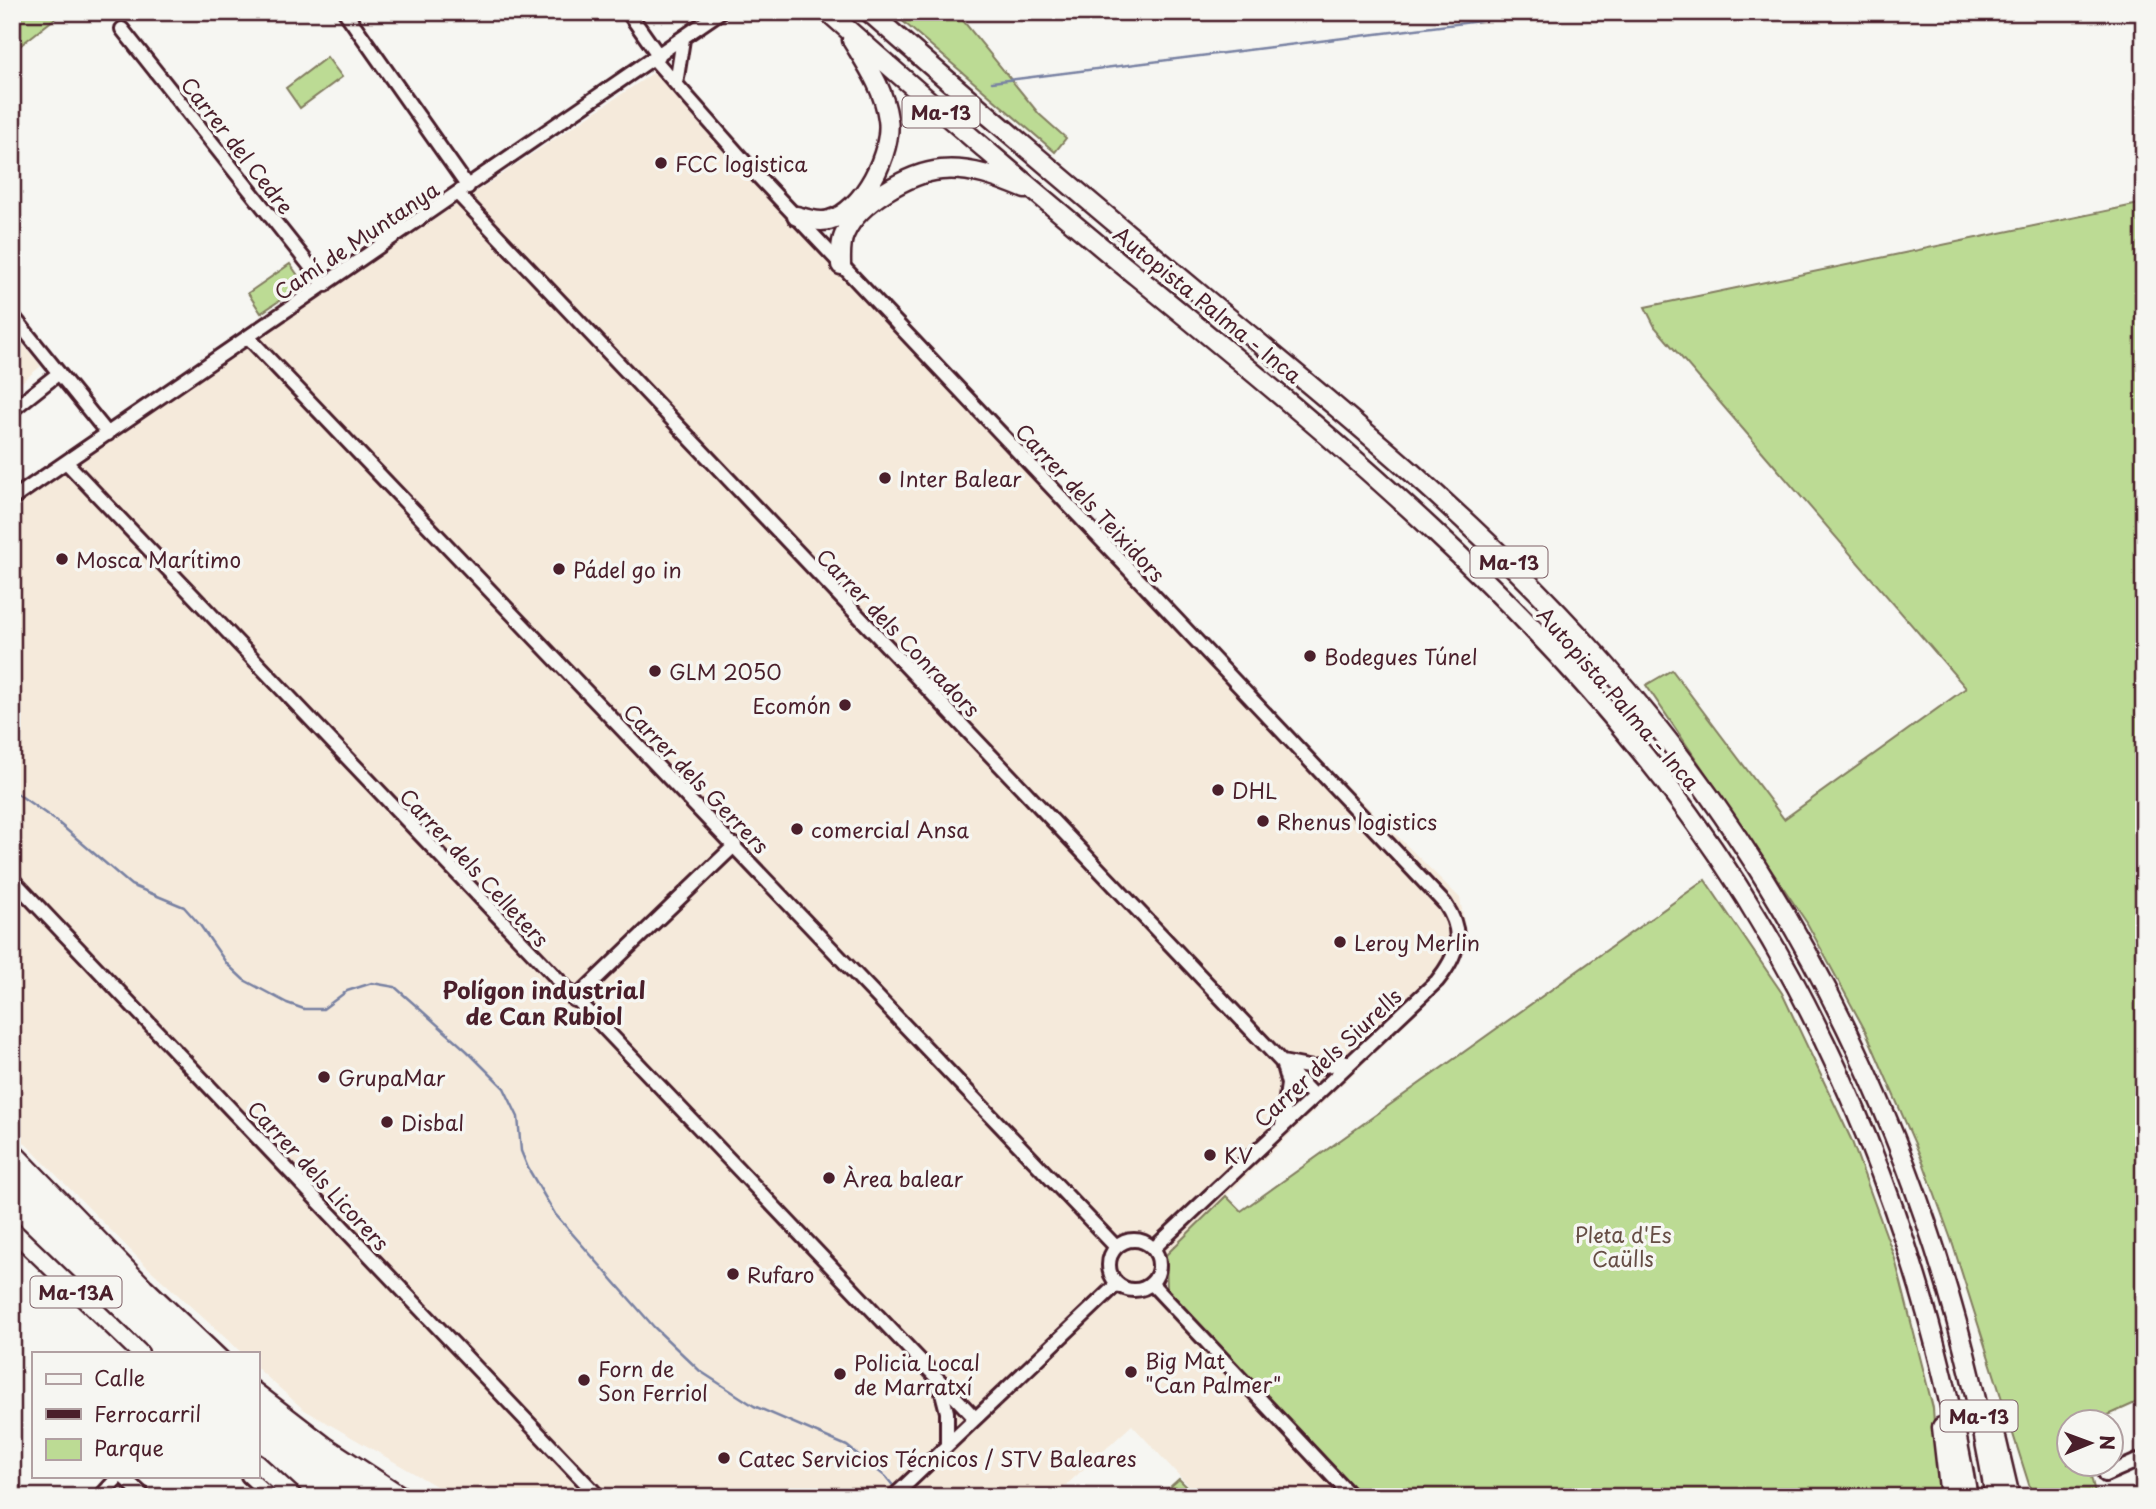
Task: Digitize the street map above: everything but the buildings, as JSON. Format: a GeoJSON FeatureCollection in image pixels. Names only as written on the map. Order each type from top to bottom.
{"type":"FeatureCollection","features":[{"type":"Feature","properties":{"kind":"highway","name":"Autopista Palma - Inca"},"geometry":{"type":"LineString","coordinates":[[828,12],[1041,196],[1278,391],[1394,492],[1556,657],[1672,792],[1745,898],[1796,986],[1841,1077],[1898,1219],[1941,1366],[1968,1497]]}},
{"type":"Feature","properties":{"kind":"highway","name":"Autopista Palma - Inca"},"geometry":{"type":"LineString","coordinates":[[869,12],[1033,155],[1397,458],[1535,589],[1638,703],[1699,783],[1758,868],[1833,1001],[1867,1070],[1906,1166],[1961,1337],[1995,1497]]}},
{"type":"Feature","properties":{"kind":"highway"},"geometry":{"type":"LineString","coordinates":[[797,216],[819,221],[839,215],[869,186],[880,168],[887,146],[889,123],[885,101],[875,78],[843,25]]}},
{"type":"Feature","properties":{"kind":"highway"},"geometry":{"type":"LineString","coordinates":[[841,265],[844,234],[852,220],[894,185],[915,176],[940,170],[967,170],[1041,196]]}},
{"type":"Feature","properties":{"kind":"highway"},"geometry":{"type":"LineString","coordinates":[[1961,1337],[1982,1377],[2010,1497]]}},
{"type":"Feature","properties":{"kind":"highway"},"geometry":{"type":"LineString","coordinates":[[1941,1366],[1936,1391],[1947,1450],[1950,1497]]}},
{"type":"Feature","properties":{"kind":"main road","name":"Ma-13A"},"geometry":{"type":"LineString","coordinates":[[12,1230],[139,1352]]}},
{"type":"Feature","properties":{"kind":"main road"},"geometry":{"type":"LineString","coordinates":[[259,1465],[294,1497]]}},
{"type":"Feature","properties":{"kind":"street","name":"Carrer dels Conradors"},"geometry":{"type":"LineString","coordinates":[[345,12],[463,190],[1314,1096]]}},
{"type":"Feature","properties":{"kind":"street","name":"Carrer dels Teixidors"},"geometry":{"type":"LineString","coordinates":[[628,12],[676,84],[841,265],[1445,904],[1455,918],[1458,934],[1449,965],[1437,981]]}},
{"type":"Feature","properties":{"kind":"street","name":"Camí de Muntanya"},"geometry":{"type":"LineString","coordinates":[[12,499],[657,58],[720,12]]}},
{"type":"Feature","properties":{"kind":"street","name":"Carrer del Cedre"},"geometry":{"type":"LineString","coordinates":[[122,29],[325,285]]}},
{"type":"Feature","properties":{"kind":"street"},"geometry":{"type":"LineString","coordinates":[[676,84],[683,39]]}},
{"type":"Feature","properties":{"kind":"street"},"geometry":{"type":"LineString","coordinates":[[12,315],[108,434]]}},
{"type":"Feature","properties":{"kind":"street","name":"Carrer dels Gerrers"},"geometry":{"type":"LineString","coordinates":[[248,337],[1116,1247]]}},
{"type":"Feature","properties":{"kind":"street"},"geometry":{"type":"LineString","coordinates":[[12,410],[60,373]]}},
{"type":"Feature","properties":{"kind":"street","name":"Carrer dels Celleters"},"geometry":{"type":"LineString","coordinates":[[66,462],[574,1000],[975,1418]]}},
{"type":"Feature","properties":{"kind":"street"},"geometry":{"type":"LineString","coordinates":[[574,1000],[735,845]]}},
{"type":"Feature","properties":{"kind":"street","name":"Carrer dels Licorers"},"geometry":{"type":"LineString","coordinates":[[12,879],[599,1497]]}},
{"type":"Feature","properties":{"kind":"street","name":"Carrer dels Siurells"},"geometry":{"type":"LineString","coordinates":[[1153,1250],[1437,981]]}},
{"type":"Feature","properties":{"kind":"street"},"geometry":{"type":"LineString","coordinates":[[1282,1126],[1288,1084],[1282,1062],[1313,1068],[1351,1061]]}},
{"type":"Feature","properties":{"kind":"street"},"geometry":{"type":"LineString","coordinates":[[1140,1241],[1153,1250],[1158,1270],[1151,1283],[1131,1290],[1117,1284],[1109,1270],[1109,1262],[1116,1247],[1124,1242],[1140,1241]]}},
{"type":"Feature","properties":{"kind":"street"},"geometry":{"type":"LineString","coordinates":[[1151,1283],[1352,1497]]}},
{"type":"Feature","properties":{"kind":"street"},"geometry":{"type":"LineString","coordinates":[[893,1497],[1117,1284]]}},
{"type":"Feature","properties":{"kind":"street"},"geometry":{"type":"LineString","coordinates":[[940,1382],[947,1412],[947,1443]]}},
{"type":"Feature","properties":{"kind":"street"},"geometry":{"type":"LineString","coordinates":[[2124,1467],[2144,1458]]}},
{"type":"Feature","properties":{"kind":"street"},"geometry":{"type":"LineString","coordinates":[[100,1497],[118,1478]]}},
{"type":"Feature","properties":{"kind":"street"},"geometry":{"type":"LineString","coordinates":[[122,1478],[145,1497]]}},
{"type":"Feature","properties":{"kind":"street"},"geometry":{"type":"LineString","coordinates":[[250,1478],[271,1497]]}},
{"type":"Feature","properties":{"kind":"shaded area"},"geometry":{"type":"Polygon","coordinates":[[[683,53],[684,84],[1163,605],[1460,898],[1467,940],[1450,981],[1212,1209],[1166,1271],[1161,1306],[1341,1497],[1199,1497],[1132,1425],[1053,1497],[455,1497],[303,1409],[259,1370],[259,1352],[241,1352],[144,1264],[12,1130],[12,502],[683,53]]]}},
{"type":"Feature","properties":{"kind":"shaded area"},"geometry":{"type":"Polygon","coordinates":[[[12,330],[41,366],[12,390],[12,330]]]}},
{"type":"Feature","properties":{"kind":"green space"},"geometry":{"type":"Polygon","coordinates":[[[12,12],[63,12],[12,52],[12,12]]]}},
{"type":"Feature","properties":{"kind":"green space"},"geometry":{"type":"Polygon","coordinates":[[[892,12],[956,12],[1039,114],[1066,138],[1055,152],[892,12]]]}},
{"type":"Feature","properties":{"kind":"green space"},"geometry":{"type":"Polygon","coordinates":[[[327,57],[342,77],[300,108],[286,88],[327,57]]]}},
{"type":"Feature","properties":{"kind":"green space"},"geometry":{"type":"Polygon","coordinates":[[[2144,203],[2144,1399],[2124,1408],[2054,1408],[2054,1478],[2091,1478],[2096,1497],[2033,1497],[1952,1242],[1923,1162],[1866,1032],[1807,923],[1646,685],[1672,670],[1784,819],[1966,688],[1655,327],[1645,307],[2144,203]]]}},
{"type":"Feature","properties":{"kind":"green space"},"geometry":{"type":"Polygon","coordinates":[[[290,264],[304,284],[261,313],[248,293],[290,264]]]}},
{"type":"Feature","properties":{"kind":"green space","name":"Pleta d'Es Caülls"},"geometry":{"type":"Polygon","coordinates":[[[1705,880],[1782,993],[1851,1139],[1895,1259],[1933,1408],[1939,1497],[1363,1497],[1167,1290],[1166,1255],[1226,1196],[1241,1211],[1705,880]]]}},
{"type":"Feature","properties":{"kind":"green space"},"geometry":{"type":"Polygon","coordinates":[[[1179,1479],[1197,1497],[1159,1497],[1179,1479]]]}},
{"type":"Feature","properties":{"kind":"waterway"},"geometry":{"type":"LineString","coordinates":[[992,82],[1552,12]]}},
{"type":"Feature","properties":{"kind":"waterway"},"geometry":{"type":"LineString","coordinates":[[12,790],[55,820],[131,885],[184,907],[227,964],[244,980],[287,1003],[304,1009],[323,1009],[347,991],[372,983],[395,987],[504,1088],[518,1117],[521,1151],[555,1214],[654,1327],[700,1371],[754,1406],[847,1446],[886,1477],[895,1488]]}},
{"type":"Feature","properties":{"kind":"railway"},"geometry":{"type":"LineString","coordinates":[[12,1137],[151,1280],[227,1352]]}},
{"type":"Feature","properties":{"kind":"railway"},"geometry":{"type":"LineString","coordinates":[[259,1383],[331,1438],[421,1497]]}},
{"type":"Feature","properties":{"kind":"place","name":"FCC logistica"},"geometry":{"type":"Point","coordinates":[661,163]}},
{"type":"Feature","properties":{"kind":"place","name":"Inter Balear"},"geometry":{"type":"Point","coordinates":[885,478]}},
{"type":"Feature","properties":{"kind":"place","name":"Mosca Marítimo"},"geometry":{"type":"Point","coordinates":[62,559]}},
{"type":"Feature","properties":{"kind":"place","name":"Pádel go in"},"geometry":{"type":"Point","coordinates":[559,569]}},
{"type":"Feature","properties":{"kind":"place","name":"Bodegues Túnel"},"geometry":{"type":"Point","coordinates":[1310,656]}},
{"type":"Feature","properties":{"kind":"place","name":"GLM 2050"},"geometry":{"type":"Point","coordinates":[655,671]}},
{"type":"Feature","properties":{"kind":"place","name":"Ecomón"},"geometry":{"type":"Point","coordinates":[845,705]}},
{"type":"Feature","properties":{"kind":"place","name":"DHL"},"geometry":{"type":"Point","coordinates":[1218,790]}},
{"type":"Feature","properties":{"kind":"place","name":"Rhenus logistics"},"geometry":{"type":"Point","coordinates":[1263,821]}},
{"type":"Feature","properties":{"kind":"place","name":"comercial Ansa"},"geometry":{"type":"Point","coordinates":[797,829]}},
{"type":"Feature","properties":{"kind":"place","name":"Leroy Merlin"},"geometry":{"type":"Point","coordinates":[1340,942]}},
{"type":"Feature","properties":{"kind":"place","name":"GrupaMar"},"geometry":{"type":"Point","coordinates":[324,1077]}},
{"type":"Feature","properties":{"kind":"place","name":"Disbal"},"geometry":{"type":"Point","coordinates":[387,1122]}},
{"type":"Feature","properties":{"kind":"place","name":"KV"},"geometry":{"type":"Point","coordinates":[1210,1155]}},
{"type":"Feature","properties":{"kind":"place","name":"Àrea balear"},"geometry":{"type":"Point","coordinates":[829,1178]}},
{"type":"Feature","properties":{"kind":"place","name":"Rufaro"},"geometry":{"type":"Point","coordinates":[733,1274]}},
{"type":"Feature","properties":{"kind":"place","name":"Big Mat \"Can Palmer\""},"geometry":{"type":"Point","coordinates":[1131,1372]}},
{"type":"Feature","properties":{"kind":"place","name":"Policia Local de Marratxí"},"geometry":{"type":"Point","coordinates":[840,1374]}},
{"type":"Feature","properties":{"kind":"place","name":"Forn de Son Ferriol"},"geometry":{"type":"Point","coordinates":[584,1380]}},
{"type":"Feature","properties":{"kind":"place","name":"Catec Servicios Técnicos / STV Baleares"},"geometry":{"type":"Point","coordinates":[724,1458]}},
{"type":"Feature","properties":{"kind":"district","name":"Polígon industrial de Can Rubiol"},"geometry":{"type":"Point","coordinates":[544,1002]}}]}
